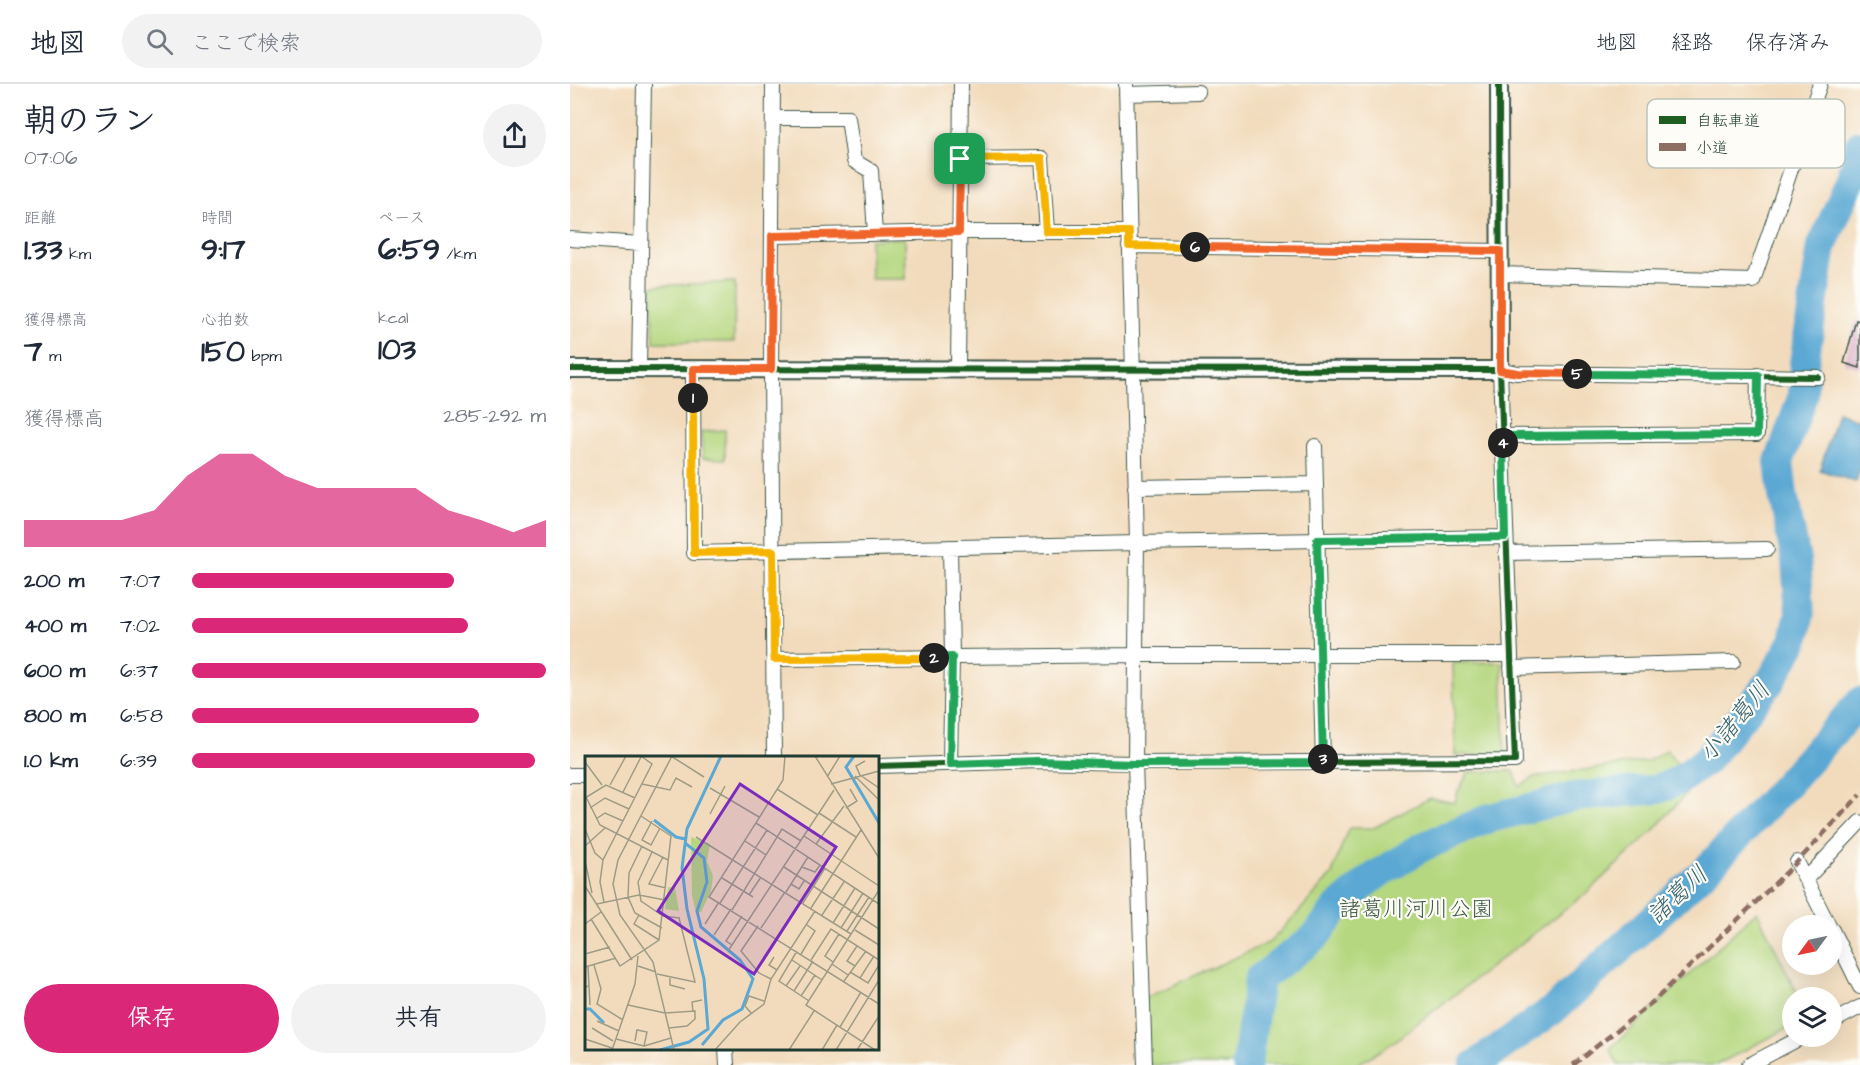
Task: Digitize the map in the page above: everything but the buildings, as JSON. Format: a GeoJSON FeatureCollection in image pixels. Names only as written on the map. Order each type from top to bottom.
{"type":"FeatureCollection","features":[{"type":"Feature","properties":{"kind":"street"},"geometry":{"type":"LineString","coordinates":[[639,369],[644,84]]}},
{"type":"Feature","properties":{"kind":"street"},"geometry":{"type":"LineString","coordinates":[[773,84],[771,369],[774,756]]}},
{"type":"Feature","properties":{"kind":"street"},"geometry":{"type":"LineString","coordinates":[[958,369],[961,84]]}},
{"type":"Feature","properties":{"kind":"street"},"geometry":{"type":"LineString","coordinates":[[879,766],[1037,761],[1135,764],[1515,761],[1500,370],[1499,84]]}},
{"type":"Feature","properties":{"kind":"street"},"geometry":{"type":"LineString","coordinates":[[1815,99],[1820,84]]}},
{"type":"Feature","properties":{"kind":"street"},"geometry":{"type":"LineString","coordinates":[[1145,1065],[1135,764],[1137,543],[1126,89],[1198,92]]}},
{"type":"Feature","properties":{"kind":"street"},"geometry":{"type":"LineString","coordinates":[[773,117],[848,118],[854,161],[871,171],[875,234]]}},
{"type":"Feature","properties":{"kind":"street"},"geometry":{"type":"LineString","coordinates":[[960,159],[1042,158],[1047,232]]}},
{"type":"Feature","properties":{"kind":"street"},"geometry":{"type":"LineString","coordinates":[[1500,274],[1753,281],[1791,168]]}},
{"type":"Feature","properties":{"kind":"street"},"geometry":{"type":"LineString","coordinates":[[772,236],[1047,232],[1129,239],[1500,251]]}},
{"type":"Feature","properties":{"kind":"street"},"geometry":{"type":"LineString","coordinates":[[570,239],[641,244]]}},
{"type":"Feature","properties":{"kind":"street"},"geometry":{"type":"LineString","coordinates":[[570,369],[1500,370],[1518,373],[1818,377]]}},
{"type":"Feature","properties":{"kind":"street"},"geometry":{"type":"LineString","coordinates":[[693,369],[694,553],[1505,537]]}},
{"type":"Feature","properties":{"kind":"street"},"geometry":{"type":"LineString","coordinates":[[1502,436],[1757,434],[1758,375]]}},
{"type":"Feature","properties":{"kind":"street"},"geometry":{"type":"LineString","coordinates":[[1315,446],[1323,763]]}},
{"type":"Feature","properties":{"kind":"street"},"geometry":{"type":"LineString","coordinates":[[1135,487],[1316,484]]}},
{"type":"Feature","properties":{"kind":"street"},"geometry":{"type":"LineString","coordinates":[[950,547],[952,657],[950,764]]}},
{"type":"Feature","properties":{"kind":"street"},"geometry":{"type":"LineString","coordinates":[[1506,553],[1767,549]]}},
{"type":"Feature","properties":{"kind":"street"},"geometry":{"type":"LineString","coordinates":[[774,659],[1319,655],[1510,662],[1733,662]]}},
{"type":"Feature","properties":{"kind":"street"},"geometry":{"type":"LineString","coordinates":[[570,776],[585,775]]}},
{"type":"Feature","properties":{"kind":"street"},"geometry":{"type":"LineString","coordinates":[[1806,879],[1860,822]]}},
{"type":"Feature","properties":{"kind":"street"},"geometry":{"type":"LineString","coordinates":[[1797,862],[1824,915]]}},
{"type":"Feature","properties":{"kind":"street"},"geometry":{"type":"LineString","coordinates":[[1842,950],[1860,987]]}},
{"type":"Feature","properties":{"kind":"street"},"geometry":{"type":"LineString","coordinates":[[1842,1017],[1860,1007]]}},
{"type":"Feature","properties":{"kind":"street"},"geometry":{"type":"LineString","coordinates":[[1749,1065],[1783,1047]]}},
{"type":"Feature","properties":{"kind":"street"},"geometry":{"type":"LineString","coordinates":[[726,1050],[727,1065]]}},
{"type":"Feature","properties":{"kind":"green space"},"geometry":{"type":"Polygon","coordinates":[[[905,238],[906,279],[871,279],[870,240],[905,238]]]}},
{"type":"Feature","properties":{"kind":"green space"},"geometry":{"type":"Polygon","coordinates":[[[735,282],[734,342],[654,342],[651,286],[735,282]]]}},
{"type":"Feature","properties":{"kind":"green space"},"geometry":{"type":"Polygon","coordinates":[[[725,430],[725,459],[703,458],[701,432],[725,430]]]}},
{"type":"Feature","properties":{"kind":"green space"},"geometry":{"type":"Polygon","coordinates":[[[1502,662],[1505,755],[1455,755],[1453,663],[1502,662]]]}},
{"type":"Feature","properties":{"kind":"green space","name":"諸葛川河川公園"},"geometry":{"type":"Polygon","coordinates":[[[1667,750],[1693,786],[1652,832],[1584,895],[1388,1046],[1356,1065],[1150,1065],[1134,1003],[1270,942],[1332,874],[1350,828],[1374,828],[1430,798],[1455,803],[1458,791],[1469,772],[1514,771],[1519,787],[1534,777],[1648,761],[1667,750]]]}},
{"type":"Feature","properties":{"kind":"green space"},"geometry":{"type":"Polygon","coordinates":[[[1757,911],[1782,962],[1782,975],[1788,975],[1794,987],[1782,987],[1782,1031],[1716,1065],[1618,1065],[1610,1049],[1757,911]]]}},
{"type":"Feature","properties":{"kind":"water"},"geometry":{"type":"Polygon","coordinates":[[[1837,413],[1860,420],[1860,469],[1856,482],[1820,470],[1837,413]]]}},
{"type":"Feature","properties":{"kind":"waterway","name":"小諸葛川"},"geometry":{"type":"LineString","coordinates":[[1247,1065],[1259,979],[1314,938],[1337,908],[1372,878],[1422,847],[1490,818],[1574,797],[1658,789],[1678,781],[1706,761],[1770,682],[1794,641],[1800,613],[1796,560],[1779,462],[1803,395],[1804,363],[1822,246],[1852,177],[1860,145]]}},
{"type":"Feature","properties":{"kind":"waterway","name":"諸葛川"},"geometry":{"type":"LineString","coordinates":[[1475,1065],[1553,1010],[1707,869],[1860,702]]}},
{"type":"Feature","properties":{"kind":"marked path"},"geometry":{"type":"LineString","coordinates":[[1573,1065],[1655,1000],[1797,862],[1860,795]]}},
{"type":"Feature","properties":{"kind":"cycle path"},"geometry":{"type":"LineString","coordinates":[[879,766],[1037,761],[1135,763],[1515,761],[1500,370],[1499,84]]}},
{"type":"Feature","properties":{"kind":"cycle path"},"geometry":{"type":"LineString","coordinates":[[570,369],[1500,370],[1517,373],[1818,377]]}},
{"type":"Feature","properties":{"kind":"route"},"geometry":{"type":"LineString","coordinates":[[1042,158],[1047,232],[1129,232],[1129,246],[1500,251],[1500,370],[1518,373],[1758,375],[1757,434],[1502,436],[1505,537],[1317,540],[1323,763],[1135,764],[1037,761],[950,764],[952,657],[774,659],[773,551],[694,553],[693,369],[771,369],[772,236],[959,232],[960,159],[1042,158]]}}]}
